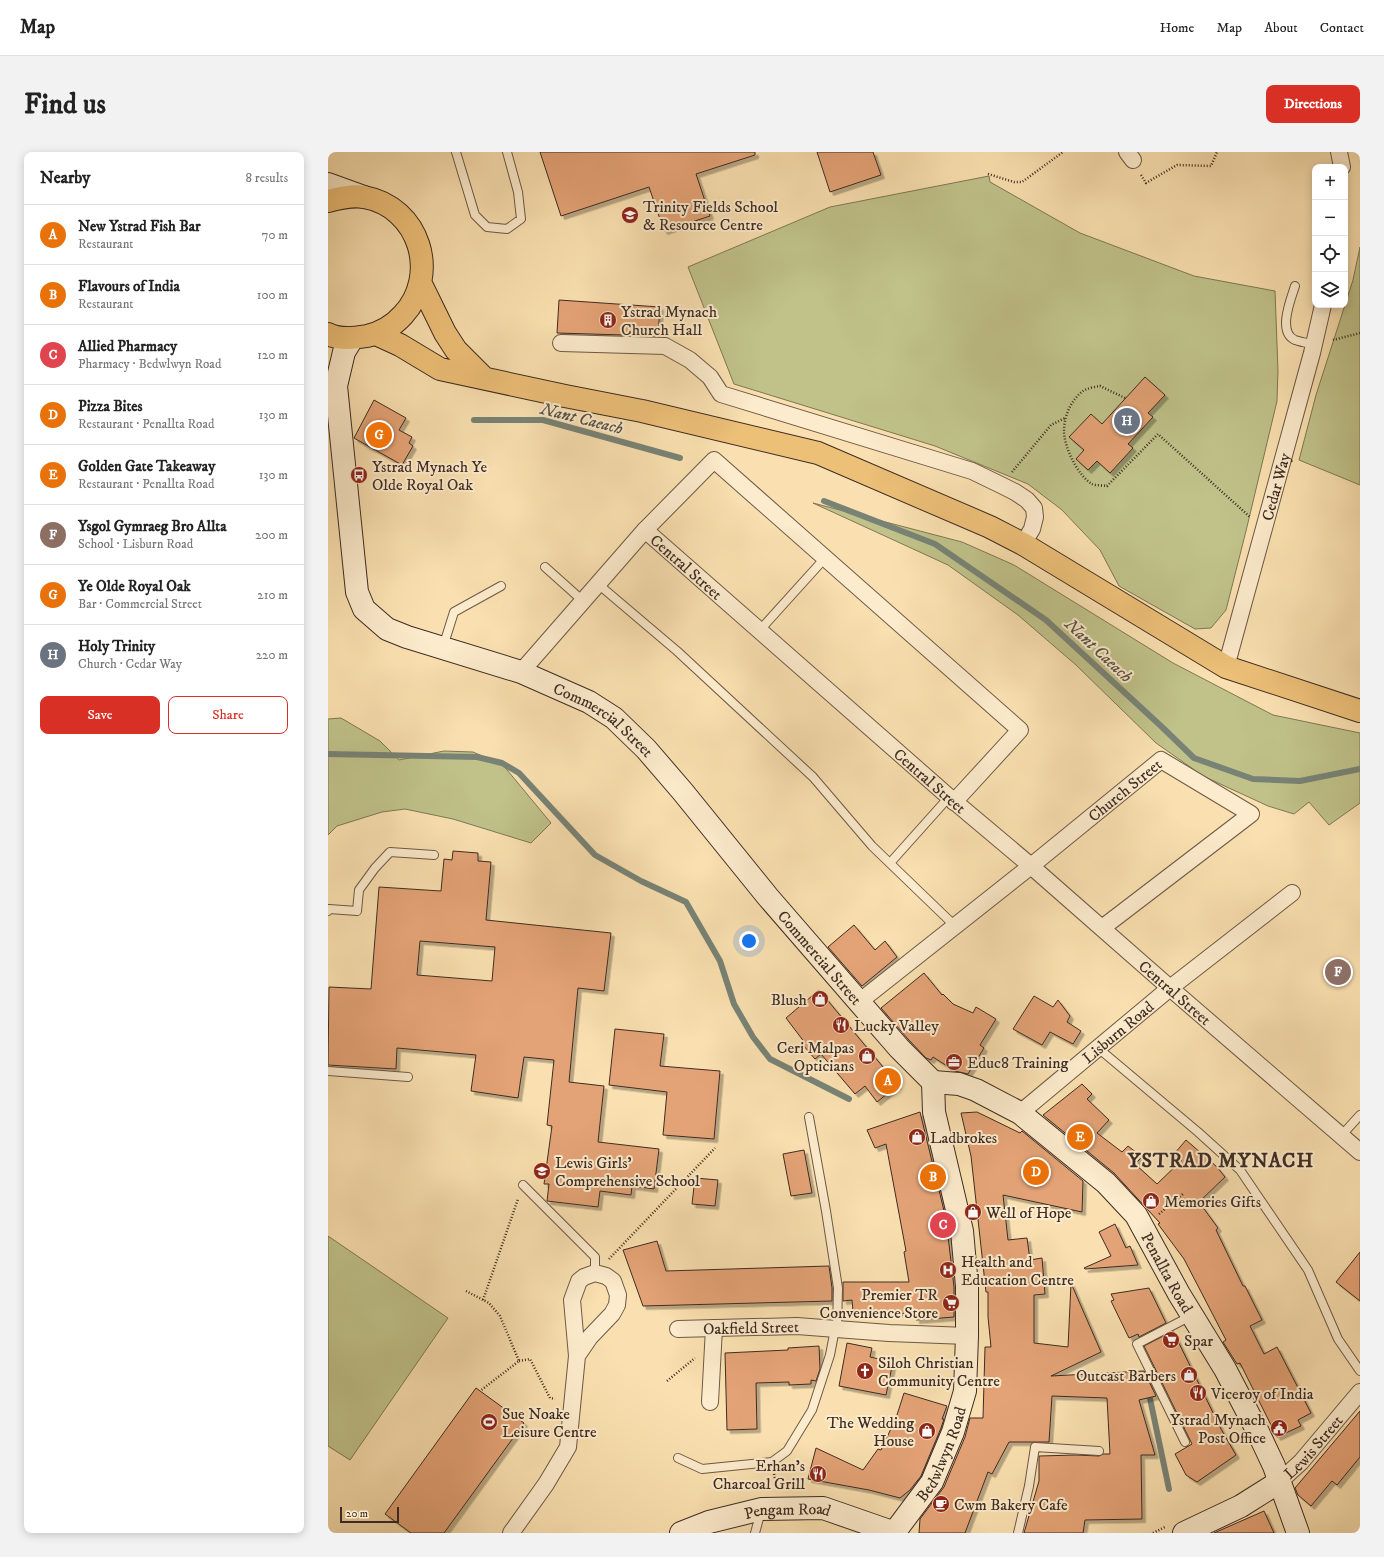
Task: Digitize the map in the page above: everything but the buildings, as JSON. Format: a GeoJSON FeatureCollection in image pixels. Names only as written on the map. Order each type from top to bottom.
{"type":"FeatureCollection","features":[{"type":"Feature","properties":{"kind":"main road"},"geometry":{"type":"LineString","coordinates":[[328,201],[344,197],[364,198],[386,205],[404,220],[417,239],[422,261],[421,284],[412,306],[396,323],[376,334],[352,339],[328,334]]}},
{"type":"Feature","properties":{"kind":"main road"},"geometry":{"type":"LineString","coordinates":[[421,284],[445,333],[456,350],[484,378]]}},
{"type":"Feature","properties":{"kind":"main road"},"geometry":{"type":"LineString","coordinates":[[376,334],[400,345],[440,369],[642,411],[818,453],[990,527],[1023,544],[1226,667],[1360,712]]}},
{"type":"Feature","properties":{"kind":"street"},"geometry":{"type":"LineString","coordinates":[[1339,152],[1341,164]]}},
{"type":"Feature","properties":{"kind":"street"},"geometry":{"type":"LineString","coordinates":[[328,184],[364,198]]}},
{"type":"Feature","properties":{"kind":"street","name":"Cedar Way"},"geometry":{"type":"LineString","coordinates":[[1226,667],[1314,345],[1322,308]]}},
{"type":"Feature","properties":{"kind":"street","name":"Commercial Street"},"geometry":{"type":"LineString","coordinates":[[352,339],[344,352],[332,379],[357,592],[364,609],[386,629],[521,672],[589,702],[614,718],[640,744],[683,792],[768,897],[899,1048],[933,1082]]}},
{"type":"Feature","properties":{"kind":"street"},"geometry":{"type":"LineString","coordinates":[[561,343],[665,346],[690,360],[710,377],[721,394],[972,471],[1015,492],[1027,500],[1034,508],[1035,517],[1032,530],[1023,544]]}},
{"type":"Feature","properties":{"kind":"street"},"geometry":{"type":"LineString","coordinates":[[646,530],[714,460],[1020,730],[952,799]]}},
{"type":"Feature","properties":{"kind":"street","name":"Central Street"},"geometry":{"type":"LineString","coordinates":[[521,672],[646,530],[952,799],[1032,866],[1170,988],[1360,1152]]}},
{"type":"Feature","properties":{"kind":"street","name":"Church Street"},"geometry":{"type":"LineString","coordinates":[[859,1002],[1032,866],[1161,760],[1251,814],[1102,928]]}},
{"type":"Feature","properties":{"kind":"street","name":"Lisburn Road"},"geometry":{"type":"LineString","coordinates":[[1020,1113],[1170,988],[1292,893]]}},
{"type":"Feature","properties":{"kind":"street","name":"Penallta Road"},"geometry":{"type":"LineString","coordinates":[[933,1082],[959,1084],[976,1090],[1020,1113],[1106,1183],[1136,1215],[1192,1315],[1225,1369],[1258,1432],[1298,1533]]}},
{"type":"Feature","properties":{"kind":"street","name":"Bedwlwyn Road"},"geometry":{"type":"LineString","coordinates":[[894,1533],[932,1482],[953,1432],[965,1392],[968,1336],[967,1286],[962,1231],[934,1112],[933,1082]]}},
{"type":"Feature","properties":{"kind":"street"},"geometry":{"type":"LineString","coordinates":[[511,1533],[546,1484],[568,1447],[577,1356],[572,1300],[579,1281],[584,1277],[595,1273],[606,1276],[613,1281],[618,1295],[617,1305],[612,1314],[590,1337],[577,1356]]}},
{"type":"Feature","properties":{"kind":"street","name":"Oakfield Street"},"geometry":{"type":"LineString","coordinates":[[678,1328],[797,1326],[968,1336]]}},
{"type":"Feature","properties":{"kind":"street"},"geometry":{"type":"LineString","coordinates":[[710,1402],[714,1328]]}},
{"type":"Feature","properties":{"kind":"street","name":"Lewis Street"},"geometry":{"type":"LineString","coordinates":[[1279,1482],[1301,1462],[1360,1392]]}},
{"type":"Feature","properties":{"kind":"street"},"geometry":{"type":"LineString","coordinates":[[1184,1533],[1241,1506],[1279,1482]]}},
{"type":"Feature","properties":{"kind":"street","name":"Pengam Road"},"geometry":{"type":"LineString","coordinates":[[681,1533],[709,1522],[771,1508],[823,1508],[894,1533]]}},
{"type":"Feature","properties":{"kind":"lane"},"geometry":{"type":"LineString","coordinates":[[456,152],[475,215],[487,227],[507,229],[521,219],[518,192],[507,152]]}},
{"type":"Feature","properties":{"kind":"lane"},"geometry":{"type":"LineString","coordinates":[[1295,286],[1289,305],[1286,324],[1288,334],[1294,340],[1314,345]]}},
{"type":"Feature","properties":{"kind":"lane"},"geometry":{"type":"LineString","coordinates":[[760,630],[825,558]]}},
{"type":"Feature","properties":{"kind":"lane"},"geometry":{"type":"LineString","coordinates":[[544,567],[583,601]]}},
{"type":"Feature","properties":{"kind":"lane"},"geometry":{"type":"LineString","coordinates":[[598,584],[677,651],[813,777],[872,846],[955,926]]}},
{"type":"Feature","properties":{"kind":"lane"},"geometry":{"type":"LineString","coordinates":[[442,648],[454,612],[501,586]]}},
{"type":"Feature","properties":{"kind":"lane"},"geometry":{"type":"LineString","coordinates":[[890,863],[952,799]]}},
{"type":"Feature","properties":{"kind":"lane"},"geometry":{"type":"LineString","coordinates":[[328,910],[357,910],[359,890],[375,868],[390,852],[434,855]]}},
{"type":"Feature","properties":{"kind":"lane"},"geometry":{"type":"LineString","coordinates":[[1098,1048],[1198,1132],[1240,1170],[1308,1270],[1338,1339],[1360,1371]]}},
{"type":"Feature","properties":{"kind":"lane"},"geometry":{"type":"LineString","coordinates":[[328,1071],[408,1077]]}},
{"type":"Feature","properties":{"kind":"lane"},"geometry":{"type":"LineString","coordinates":[[1341,1136],[1360,1115]]}},
{"type":"Feature","properties":{"kind":"lane"},"geometry":{"type":"LineString","coordinates":[[678,1458],[702,1469],[772,1462],[787,1451],[812,1410],[830,1355],[836,1329],[838,1288],[809,1117]]}},
{"type":"Feature","properties":{"kind":"lane"},"geometry":{"type":"LineString","coordinates":[[523,1185],[595,1257],[595,1273]]}},
{"type":"Feature","properties":{"kind":"lane"},"geometry":{"type":"LineString","coordinates":[[1184,1442],[1137,1344],[1192,1315]]}},
{"type":"Feature","properties":{"kind":"lane"},"geometry":{"type":"LineString","coordinates":[[1018,1533],[1029,1486],[1035,1446],[1099,1451]]}},
{"type":"Feature","properties":{"kind":"lane"},"geometry":{"type":"LineString","coordinates":[[755,1533],[771,1508]]}},
{"type":"Feature","properties":{"kind":"path"},"geometry":{"type":"LineString","coordinates":[[988,174],[1014,182],[1022,182],[1062,152]]}},
{"type":"Feature","properties":{"kind":"path"},"geometry":{"type":"LineString","coordinates":[[1130,156],[1146,184],[1177,165],[1211,166],[1217,152]]}},
{"type":"Feature","properties":{"kind":"path"},"geometry":{"type":"LineString","coordinates":[[1314,345],[1360,333]]}},
{"type":"Feature","properties":{"kind":"path"},"geometry":{"type":"LineString","coordinates":[[1125,398],[1100,386],[1084,390],[1070,404],[1064,432],[1072,459],[1080,474],[1093,484],[1107,486],[1158,434],[1264,529]]}},
{"type":"Feature","properties":{"kind":"path"},"geometry":{"type":"LineString","coordinates":[[1001,485],[1052,425],[1066,418]]}},
{"type":"Feature","properties":{"kind":"path"},"geometry":{"type":"LineString","coordinates":[[595,1273],[715,1148]]}},
{"type":"Feature","properties":{"kind":"path"},"geometry":{"type":"LineString","coordinates":[[483,1300],[523,1185]]}},
{"type":"Feature","properties":{"kind":"path"},"geometry":{"type":"LineString","coordinates":[[1143,1227],[1184,1193]]}},
{"type":"Feature","properties":{"kind":"path"},"geometry":{"type":"LineString","coordinates":[[466,1291],[489,1303],[500,1316],[519,1361]]}},
{"type":"Feature","properties":{"kind":"path"},"geometry":{"type":"LineString","coordinates":[[480,1390],[519,1361],[530,1359],[550,1398],[572,1403]]}},
{"type":"Feature","properties":{"kind":"path"},"geometry":{"type":"LineString","coordinates":[[667,1380],[687,1364]]}},
{"type":"Feature","properties":{"kind":"path"},"geometry":{"type":"LineString","coordinates":[[771,1508],[772,1462]]}},
{"type":"Feature","properties":{"kind":"green space"},"geometry":{"type":"Polygon","coordinates":[[[989,176],[990,182],[1080,233],[1194,276],[1275,291],[1278,371],[1277,401],[1226,610],[1211,628],[1195,629],[1119,586],[1100,550],[1062,510],[1028,484],[935,446],[734,384],[688,267],[830,207],[989,176]]]}},
{"type":"Feature","properties":{"kind":"green space"},"geometry":{"type":"Polygon","coordinates":[[[1360,247],[1360,485],[1299,460],[1316,395],[1344,308],[1348,308],[1348,296],[1360,247]]]}},
{"type":"Feature","properties":{"kind":"green space"},"geometry":{"type":"Polygon","coordinates":[[[813,503],[962,542],[1014,565],[1173,663],[1273,715],[1360,733],[1360,803],[1329,825],[1309,802],[1294,814],[1268,806],[1203,776],[1156,743],[1076,665],[1018,615],[948,565],[813,503]]]}},
{"type":"Feature","properties":{"kind":"green space"},"geometry":{"type":"Polygon","coordinates":[[[341,718],[380,741],[399,760],[444,751],[473,752],[503,765],[551,823],[531,843],[453,819],[405,809],[382,812],[337,826],[328,835],[328,719],[341,718]]]}},
{"type":"Feature","properties":{"kind":"green space"},"geometry":{"type":"Polygon","coordinates":[[[328,1236],[448,1318],[350,1460],[328,1446],[328,1236]]]}},
{"type":"Feature","properties":{"kind":"waterway","name":"Nant Caeach"},"geometry":{"type":"LineString","coordinates":[[474,420],[543,420],[680,458]]}},
{"type":"Feature","properties":{"kind":"waterway","name":"Nant Caeach"},"geometry":{"type":"LineString","coordinates":[[824,501],[935,544],[1046,620],[1194,758],[1253,779],[1300,781],[1360,769]]}},
{"type":"Feature","properties":{"kind":"waterway"},"geometry":{"type":"LineString","coordinates":[[328,754],[477,757],[502,763],[519,773],[595,855],[641,881],[686,902],[720,961],[734,1004],[753,1037],[770,1059],[849,1099]]}},
{"type":"Feature","properties":{"kind":"waterway"},"geometry":{"type":"LineString","coordinates":[[1148,1389],[1169,1489]]}},
{"type":"Feature","properties":{"kind":"place","name":"Trinity Fields School & Resource Centre"},"geometry":{"type":"Point","coordinates":[630,215]}},
{"type":"Feature","properties":{"kind":"place","name":"Ystrad Mynach Church Hall"},"geometry":{"type":"Point","coordinates":[608,320]}},
{"type":"Feature","properties":{"kind":"place","name":"Holy Trinity"},"geometry":{"type":"Point","coordinates":[1127,421]}},
{"type":"Feature","properties":{"kind":"place","name":"Ye Olde Royal Oak"},"geometry":{"type":"Point","coordinates":[379,435]}},
{"type":"Feature","properties":{"kind":"place","name":"Ystrad Mynach Ye Olde Royal Oak"},"geometry":{"type":"Point","coordinates":[359,475]}},
{"type":"Feature","properties":{"kind":"place","name":"Ysgol Gymraeg Bro Allta"},"geometry":{"type":"Point","coordinates":[1338,972]}},
{"type":"Feature","properties":{"kind":"place","name":"Blush"},"geometry":{"type":"Point","coordinates":[820,999]}},
{"type":"Feature","properties":{"kind":"place","name":"Lucky Valley"},"geometry":{"type":"Point","coordinates":[841,1025]}},
{"type":"Feature","properties":{"kind":"place","name":"Ceri Malpas Opticians"},"geometry":{"type":"Point","coordinates":[867,1056]}},
{"type":"Feature","properties":{"kind":"place","name":"Educ8 Training"},"geometry":{"type":"Point","coordinates":[954,1062]}},
{"type":"Feature","properties":{"kind":"place","name":"New Ystrad Fish Bar"},"geometry":{"type":"Point","coordinates":[888,1081]}},
{"type":"Feature","properties":{"kind":"place","name":"Ladbrokes"},"geometry":{"type":"Point","coordinates":[917,1137]}},
{"type":"Feature","properties":{"kind":"place","name":"Golden Gate Takeaway"},"geometry":{"type":"Point","coordinates":[1080,1137]}},
{"type":"Feature","properties":{"kind":"place","name":"Lewis Girls' Comprehensive School"},"geometry":{"type":"Point","coordinates":[542,1171]}},
{"type":"Feature","properties":{"kind":"place","name":"Pizza Bites"},"geometry":{"type":"Point","coordinates":[1036,1172]}},
{"type":"Feature","properties":{"kind":"place","name":"Flavours of India"},"geometry":{"type":"Point","coordinates":[933,1177]}},
{"type":"Feature","properties":{"kind":"place","name":"Memories Gifts"},"geometry":{"type":"Point","coordinates":[1151,1201]}},
{"type":"Feature","properties":{"kind":"place","name":"Well of Hope"},"geometry":{"type":"Point","coordinates":[973,1212]}},
{"type":"Feature","properties":{"kind":"place","name":"Allied Pharmacy"},"geometry":{"type":"Point","coordinates":[943,1225]}},
{"type":"Feature","properties":{"kind":"place","name":"Health and Education Centre"},"geometry":{"type":"Point","coordinates":[948,1270]}},
{"type":"Feature","properties":{"kind":"place","name":"Premier TR Convenience Store"},"geometry":{"type":"Point","coordinates":[951,1303]}},
{"type":"Feature","properties":{"kind":"place","name":"Spar"},"geometry":{"type":"Point","coordinates":[1171,1340]}},
{"type":"Feature","properties":{"kind":"place","name":"Siloh Christian Community Centre"},"geometry":{"type":"Point","coordinates":[865,1371]}},
{"type":"Feature","properties":{"kind":"place","name":"Outcast Barbers"},"geometry":{"type":"Point","coordinates":[1189,1375]}},
{"type":"Feature","properties":{"kind":"place","name":"Viceroy of India"},"geometry":{"type":"Point","coordinates":[1198,1393]}},
{"type":"Feature","properties":{"kind":"place","name":"Sue Noake Leisure Centre"},"geometry":{"type":"Point","coordinates":[489,1422]}},
{"type":"Feature","properties":{"kind":"place","name":"Ystrad Mynach Post Office"},"geometry":{"type":"Point","coordinates":[1279,1428]}},
{"type":"Feature","properties":{"kind":"place","name":"The Wedding House"},"geometry":{"type":"Point","coordinates":[927,1431]}},
{"type":"Feature","properties":{"kind":"place","name":"Erhan’s Charcoal Grill"},"geometry":{"type":"Point","coordinates":[818,1474]}},
{"type":"Feature","properties":{"kind":"place","name":"Cwm Bakery Cafe"},"geometry":{"type":"Point","coordinates":[941,1504]}},
{"type":"Feature","properties":{"kind":"district","name":"YSTRAD MYNACH"},"geometry":{"type":"Point","coordinates":[1221,1160]}}]}
